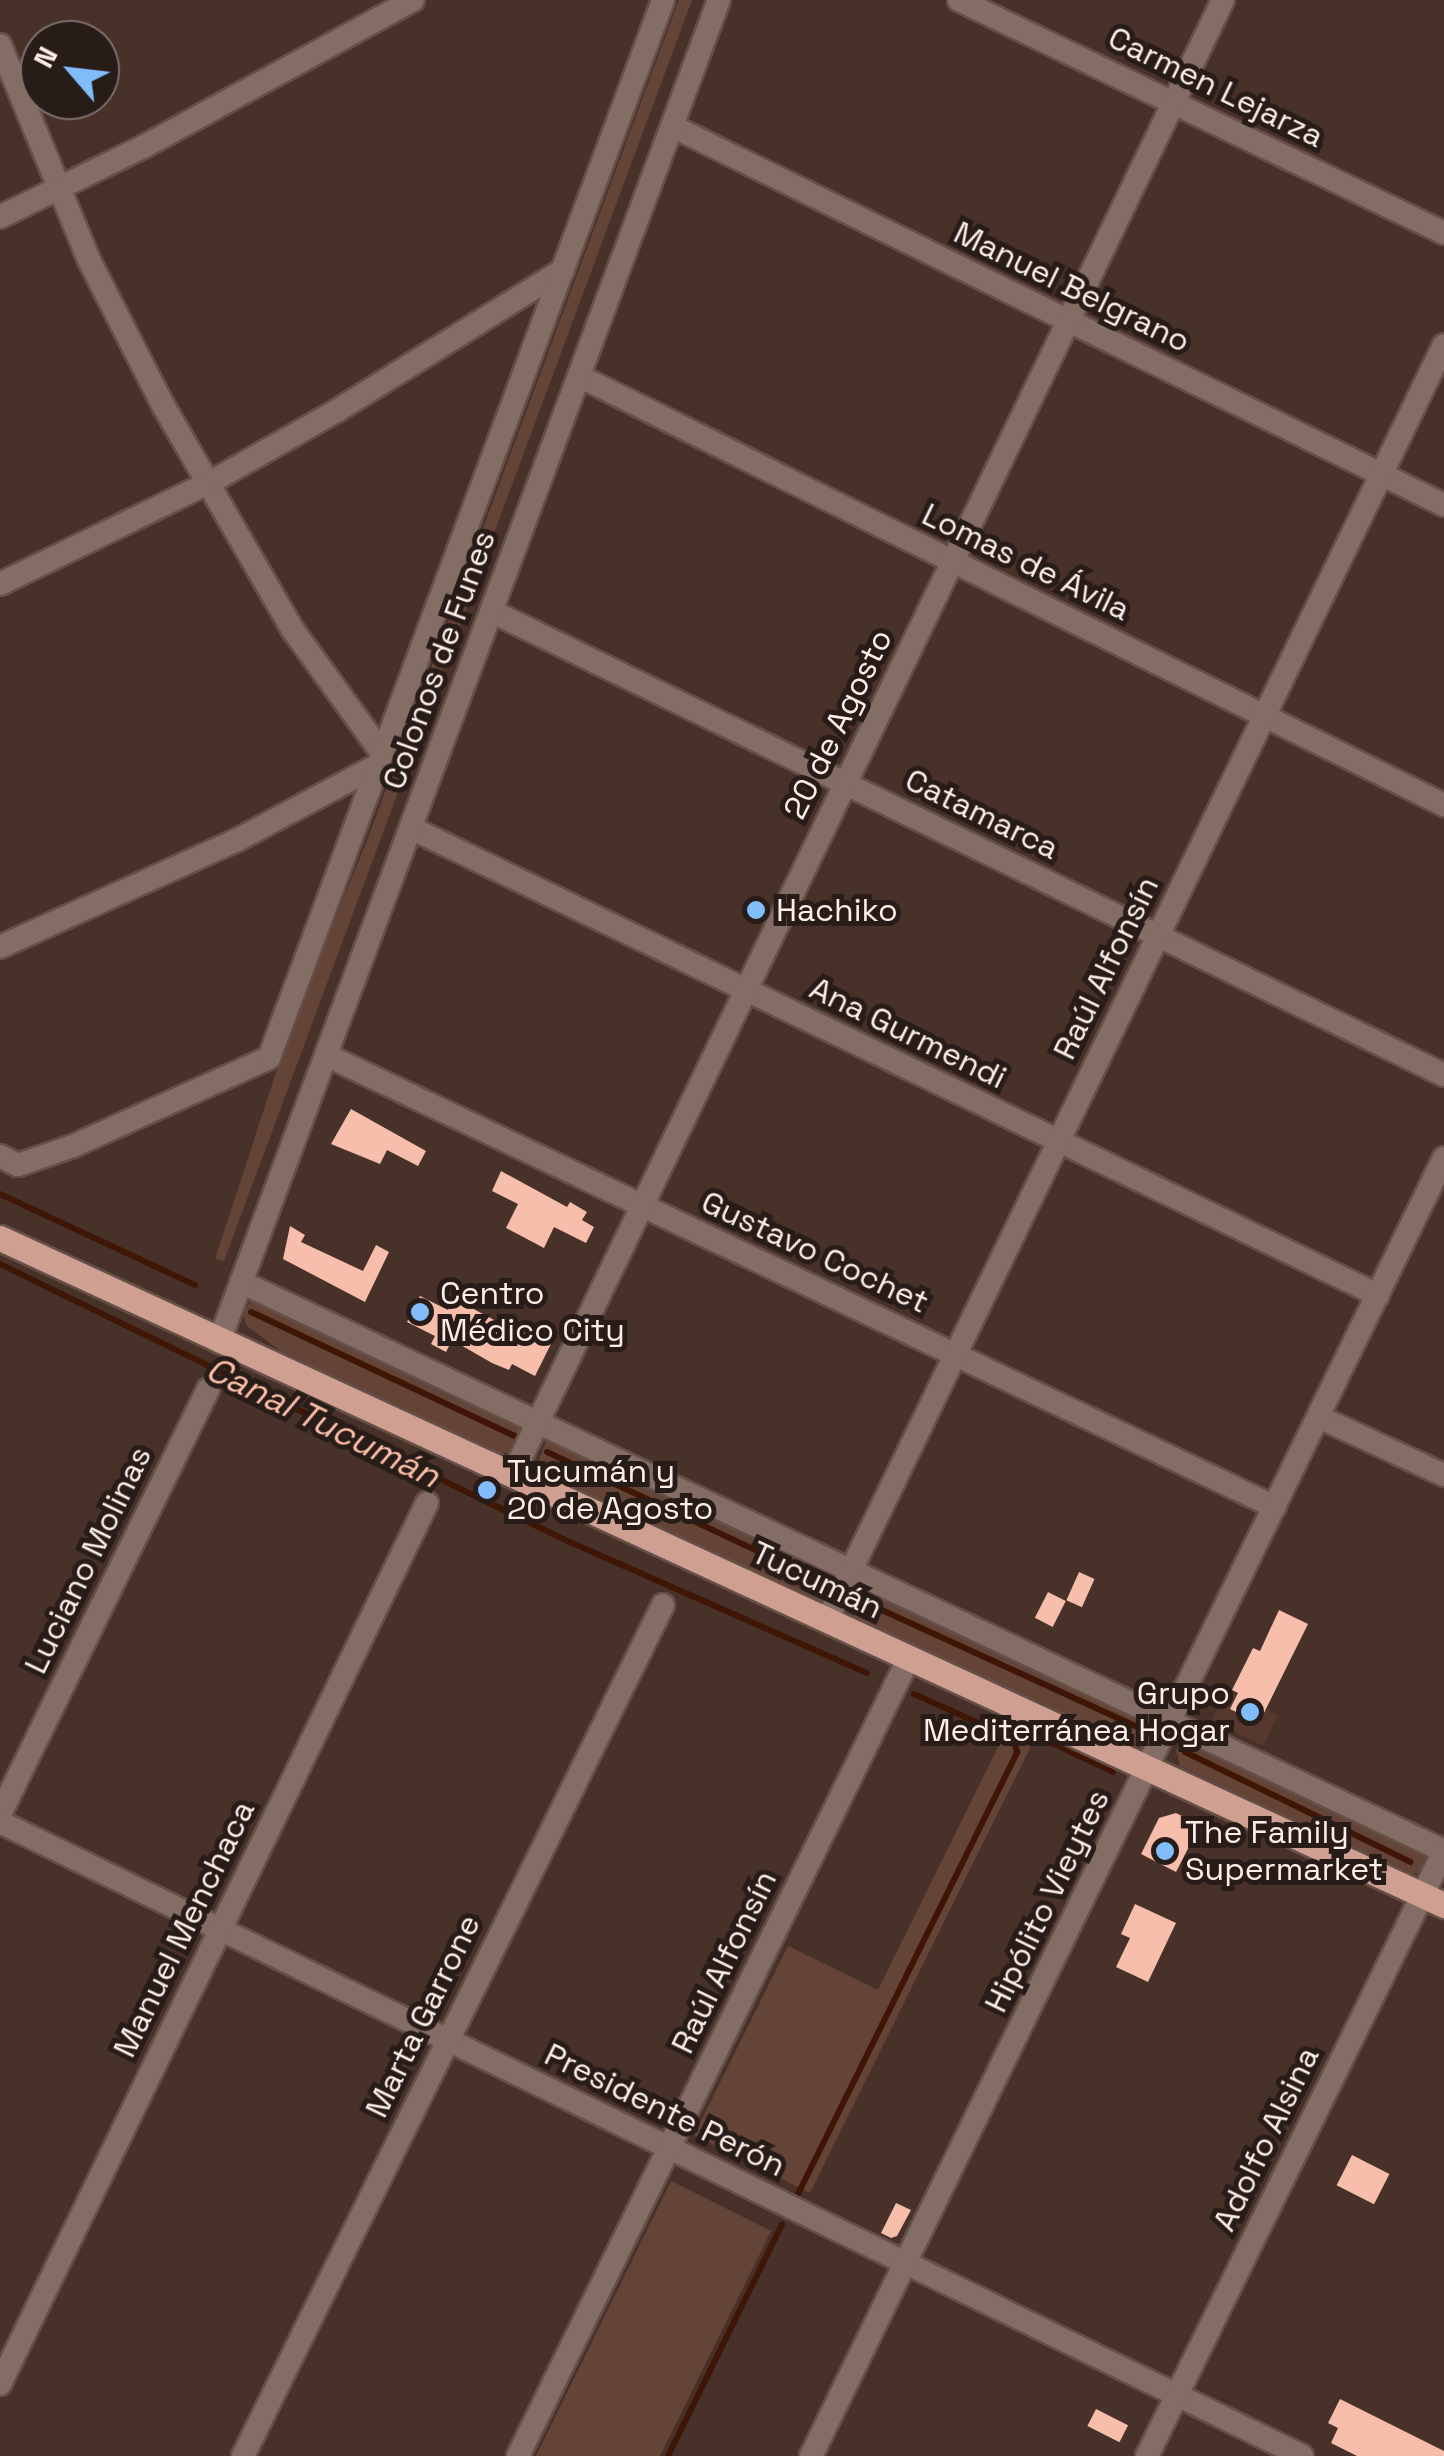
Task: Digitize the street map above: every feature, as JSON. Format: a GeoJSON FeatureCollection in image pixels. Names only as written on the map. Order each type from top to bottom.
{"type":"FeatureCollection","features":[{"type":"Feature","properties":{"kind":"main road","name":"Tucumán"},"geometry":{"type":"LineString","coordinates":[[0,1238],[1434,1900]]}},
{"type":"Feature","properties":{"kind":"street"},"geometry":{"type":"LineString","coordinates":[[0,217],[60,191],[412,0]]}},
{"type":"Feature","properties":{"kind":"street"},"geometry":{"type":"LineString","coordinates":[[0,1156],[18,1164],[73,1146],[269,1058],[663,0]]}},
{"type":"Feature","properties":{"kind":"street","name":"Colonos de Funes"},"geometry":{"type":"LineString","coordinates":[[219,1342],[719,0]]}},
{"type":"Feature","properties":{"kind":"street","name":"20 de Agosto"},"geometry":{"type":"LineString","coordinates":[[512,1476],[1223,0]]}},
{"type":"Feature","properties":{"kind":"street","name":"Carmen Lejarza"},"geometry":{"type":"LineString","coordinates":[[963,1],[1444,233]]}},
{"type":"Feature","properties":{"kind":"street"},"geometry":{"type":"LineString","coordinates":[[0,45],[89,260],[207,484],[293,630],[380,759]]}},
{"type":"Feature","properties":{"kind":"street","name":"Manuel Belgrano"},"geometry":{"type":"LineString","coordinates":[[672,126],[1444,506]]}},
{"type":"Feature","properties":{"kind":"street"},"geometry":{"type":"LineString","coordinates":[[0,584],[207,484],[338,410],[563,270]]}},
{"type":"Feature","properties":{"kind":"street","name":"Raúl Alfonsín"},"geometry":{"type":"LineString","coordinates":[[827,1620],[1444,345]]}},
{"type":"Feature","properties":{"kind":"street","name":"Lomas de Ávila"},"geometry":{"type":"LineString","coordinates":[[579,376],[1444,805]]}},
{"type":"Feature","properties":{"kind":"street","name":"Catamarca"},"geometry":{"type":"LineString","coordinates":[[491,612],[1444,1075]]}},
{"type":"Feature","properties":{"kind":"street"},"geometry":{"type":"LineString","coordinates":[[0,947],[237,840],[380,759]]}},
{"type":"Feature","properties":{"kind":"street","name":"Ana Gurmendi"},"geometry":{"type":"LineString","coordinates":[[410,828],[1378,1296]]}},
{"type":"Feature","properties":{"kind":"street","name":"Gustavo Cochet"},"geometry":{"type":"LineString","coordinates":[[326,1054],[1275,1507]]}},
{"type":"Feature","properties":{"kind":"street","name":"Hipólito Vieytes"},"geometry":{"type":"LineString","coordinates":[[811,2456],[1444,1158]]}},
{"type":"Feature","properties":{"kind":"street","name":"Tucumán"},"geometry":{"type":"LineString","coordinates":[[241,1282],[1170,1725],[1444,1851]]}},
{"type":"Feature","properties":{"kind":"street","name":"Luciano Molinas"},"geometry":{"type":"LineString","coordinates":[[0,1814],[208,1388]]}},
{"type":"Feature","properties":{"kind":"street"},"geometry":{"type":"LineString","coordinates":[[1319,1416],[1444,1475]]}},
{"type":"Feature","properties":{"kind":"street","name":"Manuel Menchaca"},"geometry":{"type":"LineString","coordinates":[[0,2384],[427,1503]]}},
{"type":"Feature","properties":{"kind":"street","name":"Marta Garrone"},"geometry":{"type":"LineString","coordinates":[[244,2456],[663,1605]]}},
{"type":"Feature","properties":{"kind":"street","name":"Raúl Alfonsín"},"geometry":{"type":"LineString","coordinates":[[518,2456],[909,1658]]}},
{"type":"Feature","properties":{"kind":"street","name":"Presidente Perón"},"geometry":{"type":"LineString","coordinates":[[0,1822],[1302,2456]]}},
{"type":"Feature","properties":{"kind":"street","name":"Adolfo Alsina"},"geometry":{"type":"LineString","coordinates":[[1146,2456],[1434,1900],[1444,1851]]}},
{"type":"Feature","properties":{"kind":"shaded area"},"geometry":{"type":"Polygon","coordinates":[[[679,0],[692,0],[224,1261],[215,1259],[287,1039],[369,835],[679,0]]]}},
{"type":"Feature","properties":{"kind":"shaded area"},"geometry":{"type":"Polygon","coordinates":[[[250,1301],[265,1302],[451,1397],[514,1422],[522,1432],[517,1450],[495,1456],[293,1360],[247,1326],[243,1316],[250,1301]]]}},
{"type":"Feature","properties":{"kind":"shaded area"},"geometry":{"type":"Polygon","coordinates":[[[546,1441],[838,1576],[824,1601],[807,1601],[616,1513],[544,1466],[539,1459],[546,1441]]]}},
{"type":"Feature","properties":{"kind":"shaded area"},"geometry":{"type":"Polygon","coordinates":[[[869,1589],[1157,1728],[1147,1750],[870,1629],[855,1617],[850,1604],[855,1594],[869,1589]]]}},
{"type":"Feature","properties":{"kind":"shaded area"},"geometry":{"type":"Polygon","coordinates":[[[1226,1690],[1278,1715],[1263,1746],[1211,1721],[1226,1690]]]}},
{"type":"Feature","properties":{"kind":"shaded area"},"geometry":{"type":"Polygon","coordinates":[[[1191,1742],[1422,1850],[1427,1864],[1423,1873],[1406,1874],[1180,1766],[1176,1750],[1181,1743],[1191,1742]]]}},
{"type":"Feature","properties":{"kind":"shaded area"},"geometry":{"type":"Polygon","coordinates":[[[1000,1743],[1031,1746],[810,2193],[694,2135],[788,1946],[878,1990],[1000,1743]]]}},
{"type":"Feature","properties":{"kind":"shaded area"},"geometry":{"type":"Polygon","coordinates":[[[671,2181],[771,2231],[660,2456],[536,2456],[671,2181]]]}},
{"type":"Feature","properties":{"kind":"building"},"geometry":{"type":"Polygon","coordinates":[[[351,1109],[426,1151],[418,1166],[387,1150],[380,1164],[331,1144],[351,1109]]]}},
{"type":"Feature","properties":{"kind":"building"},"geometry":{"type":"Polygon","coordinates":[[[501,1171],[567,1207],[570,1202],[587,1212],[582,1220],[594,1227],[586,1243],[554,1227],[544,1248],[506,1228],[518,1204],[492,1191],[501,1171]]]}},
{"type":"Feature","properties":{"kind":"building"},"geometry":{"type":"Polygon","coordinates":[[[290,1226],[305,1235],[301,1242],[363,1271],[376,1245],[389,1252],[365,1302],[283,1259],[290,1226]]]}},
{"type":"Feature","properties":{"kind":"building"},"geometry":{"type":"Polygon","coordinates":[[[460,1284],[475,1291],[468,1306],[509,1328],[512,1322],[552,1342],[535,1376],[512,1364],[509,1370],[492,1363],[452,1340],[446,1352],[431,1344],[435,1336],[407,1322],[420,1296],[448,1310],[460,1284]]]}},
{"type":"Feature","properties":{"kind":"building"},"geometry":{"type":"Polygon","coordinates":[[[1079,1572],[1095,1579],[1082,1607],[1066,1600],[1079,1572]]]}},
{"type":"Feature","properties":{"kind":"building"},"geometry":{"type":"Polygon","coordinates":[[[1048,1592],[1066,1601],[1053,1627],[1035,1618],[1048,1592]]]}},
{"type":"Feature","properties":{"kind":"building"},"geometry":{"type":"Polygon","coordinates":[[[1279,1610],[1308,1624],[1259,1723],[1230,1709],[1238,1693],[1232,1690],[1253,1648],[1260,1651],[1279,1610]]]}},
{"type":"Feature","properties":{"kind":"building"},"geometry":{"type":"Polygon","coordinates":[[[1176,1813],[1200,1825],[1176,1872],[1141,1854],[1159,1818],[1176,1813]]]}},
{"type":"Feature","properties":{"kind":"building"},"geometry":{"type":"Polygon","coordinates":[[[1135,1904],[1176,1923],[1148,1982],[1116,1967],[1130,1938],[1121,1934],[1135,1904]]]}},
{"type":"Feature","properties":{"kind":"building"},"geometry":{"type":"Polygon","coordinates":[[[1352,2155],[1389,2174],[1374,2204],[1337,2185],[1352,2155]]]}},
{"type":"Feature","properties":{"kind":"building"},"geometry":{"type":"Polygon","coordinates":[[[896,2203],[911,2210],[897,2236],[891,2238],[881,2233],[896,2203]]]}},
{"type":"Feature","properties":{"kind":"building"},"geometry":{"type":"Polygon","coordinates":[[[1340,2399],[1444,2451],[1444,2456],[1357,2456],[1331,2443],[1338,2428],[1328,2423],[1340,2399]]]}},
{"type":"Feature","properties":{"kind":"building"},"geometry":{"type":"Polygon","coordinates":[[[1096,2409],[1128,2425],[1119,2442],[1087,2426],[1096,2409]]]}},
{"type":"Feature","properties":{"kind":"waterway","name":"Canal Tucumán"},"geometry":{"type":"LineString","coordinates":[[0,1194],[195,1285]]}},
{"type":"Feature","properties":{"kind":"waterway","name":"Canal Tucumán"},"geometry":{"type":"LineString","coordinates":[[0,1264],[563,1539],[867,1673]]}},
{"type":"Feature","properties":{"kind":"waterway","name":"Canal Tucumán"},"geometry":{"type":"LineString","coordinates":[[251,1312],[515,1436]]}},
{"type":"Feature","properties":{"kind":"waterway","name":"Canal Tucumán"},"geometry":{"type":"LineString","coordinates":[[547,1452],[827,1584]]}},
{"type":"Feature","properties":{"kind":"waterway","name":"Canal Tucumán"},"geometry":{"type":"LineString","coordinates":[[860,1600],[1151,1733]]}},
{"type":"Feature","properties":{"kind":"waterway","name":"Canal Tucumán"},"geometry":{"type":"LineString","coordinates":[[914,1694],[996,1731],[1035,1735],[1113,1772]]}},
{"type":"Feature","properties":{"kind":"waterway"},"geometry":{"type":"LineString","coordinates":[[796,2198],[1017,1752],[1011,1730]]}},
{"type":"Feature","properties":{"kind":"waterway","name":"Canal Tucumán"},"geometry":{"type":"LineString","coordinates":[[1185,1752],[1411,1862]]}},
{"type":"Feature","properties":{"kind":"waterway"},"geometry":{"type":"LineString","coordinates":[[668,2456],[782,2224]]}},
{"type":"Feature","properties":{"kind":"place","name":"Hachiko"},"geometry":{"type":"Point","coordinates":[756,910]}},
{"type":"Feature","properties":{"kind":"place","name":"Centro Médico City"},"geometry":{"type":"Point","coordinates":[420,1312]}},
{"type":"Feature","properties":{"kind":"place","name":"Tucumán y 20 de Agosto"},"geometry":{"type":"Point","coordinates":[487,1490]}},
{"type":"Feature","properties":{"kind":"place","name":"Grupo Mediterránea Hogar"},"geometry":{"type":"Point","coordinates":[1250,1712]}},
{"type":"Feature","properties":{"kind":"place","name":"The Family Supermarket"},"geometry":{"type":"Point","coordinates":[1165,1851]}}]}
